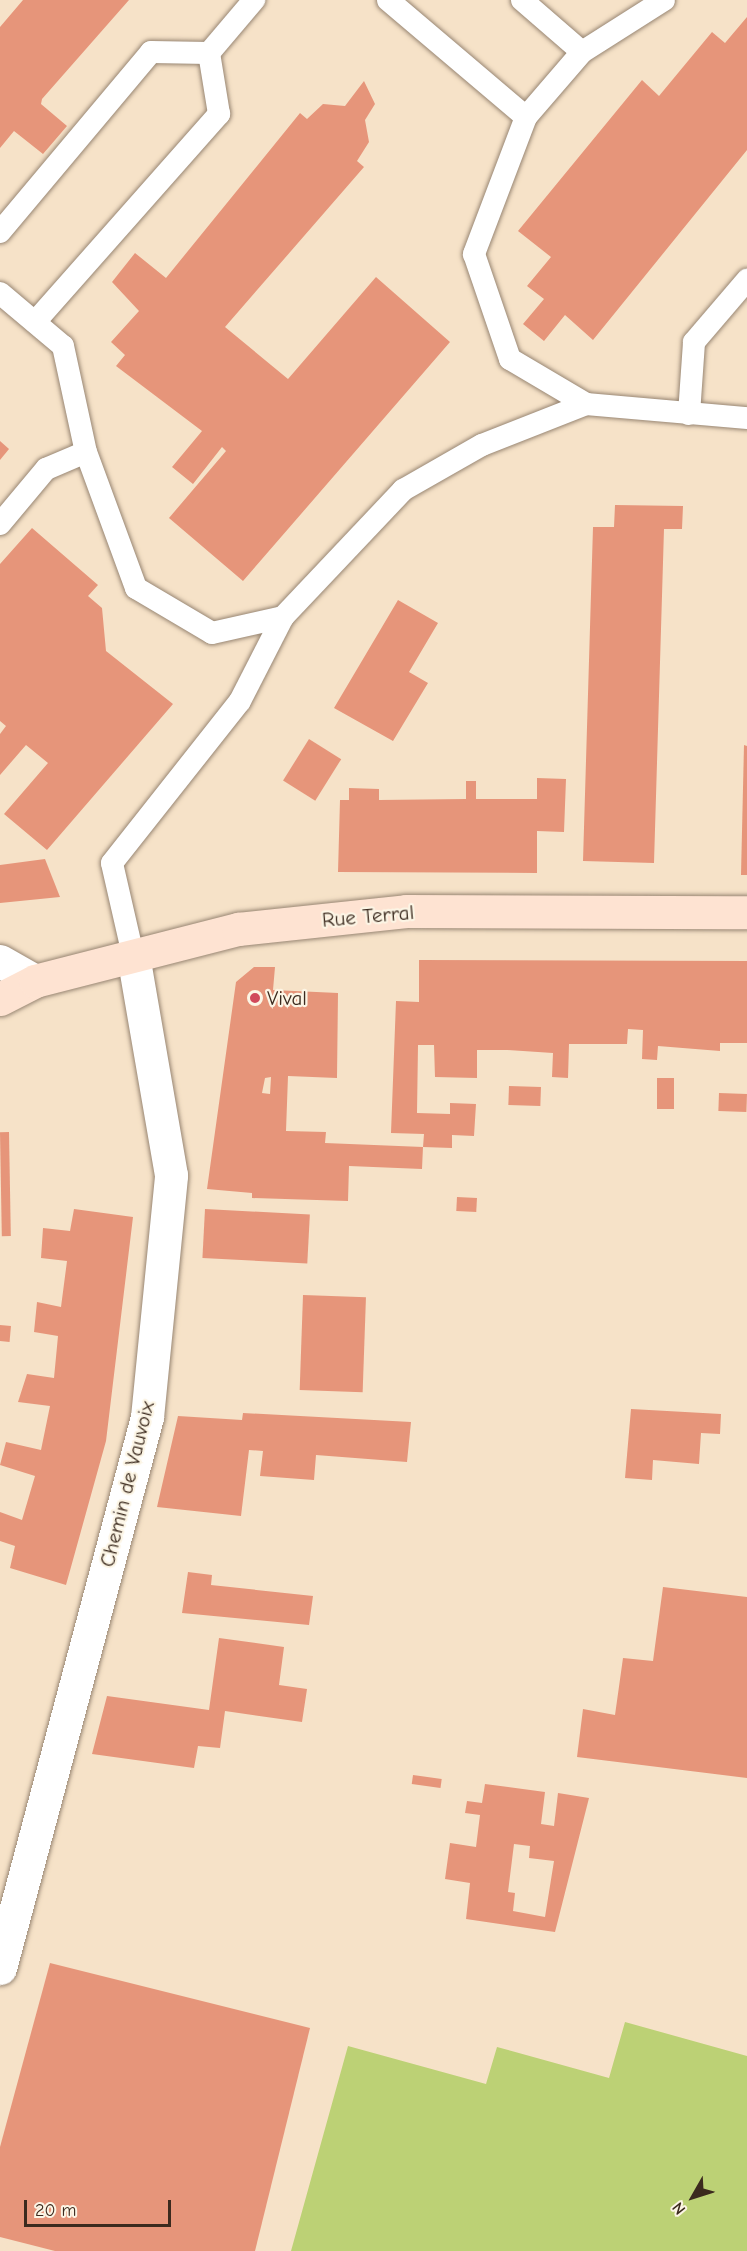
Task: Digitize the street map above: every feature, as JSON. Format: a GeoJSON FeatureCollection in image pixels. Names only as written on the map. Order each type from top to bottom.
{"type":"FeatureCollection","features":[{"type":"Feature","properties":{"kind":"street","name":"Rue Terral"},"geometry":{"type":"LineString","coordinates":[[0,999],[36,981],[238,929],[406,911],[747,912]]}},
{"type":"Feature","properties":{"kind":"street","name":"Chemin de Vauvoix"},"geometry":{"type":"LineString","coordinates":[[0,1968],[147,1417],[171,1175],[133,955]]}},
{"type":"Feature","properties":{"kind":"street"},"geometry":{"type":"LineString","coordinates":[[0,961],[36,981]]}},
{"type":"Feature","properties":{"kind":"lane"},"geometry":{"type":"LineString","coordinates":[[208,53],[254,0]]}},
{"type":"Feature","properties":{"kind":"lane"},"geometry":{"type":"LineString","coordinates":[[388,0],[526,117]]}},
{"type":"Feature","properties":{"kind":"lane"},"geometry":{"type":"LineString","coordinates":[[522,0],[582,52]]}},
{"type":"Feature","properties":{"kind":"lane"},"geometry":{"type":"LineString","coordinates":[[664,0],[582,52],[526,117],[474,254],[510,359],[586,404],[747,418]]}},
{"type":"Feature","properties":{"kind":"lane"},"geometry":{"type":"LineString","coordinates":[[0,232],[151,52],[208,53]]}},
{"type":"Feature","properties":{"kind":"lane"},"geometry":{"type":"LineString","coordinates":[[35,322],[219,114],[208,53]]}},
{"type":"Feature","properties":{"kind":"lane"},"geometry":{"type":"LineString","coordinates":[[688,414],[694,342],[747,280]]}},
{"type":"Feature","properties":{"kind":"lane"},"geometry":{"type":"LineString","coordinates":[[0,293],[63,346],[86,452],[136,588],[212,633],[283,617]]}},
{"type":"Feature","properties":{"kind":"lane"},"geometry":{"type":"LineString","coordinates":[[133,955],[112,863],[240,701],[283,617],[403,490],[482,444],[586,404]]}},
{"type":"Feature","properties":{"kind":"lane"},"geometry":{"type":"LineString","coordinates":[[0,524],[46,469],[86,452]]}},
{"type":"Feature","properties":{"kind":"green space"},"geometry":{"type":"Polygon","coordinates":[[[625,2022],[747,2056],[747,2251],[291,2251],[348,2046],[486,2084],[497,2047],[609,2078],[625,2022]]]}},
{"type":"Feature","properties":{"kind":"building"},"geometry":{"type":"Polygon","coordinates":[[[23,0],[129,0],[42,99],[41,104],[67,126],[43,154],[14,131],[0,148],[0,27],[23,0]]]}},
{"type":"Feature","properties":{"kind":"building"},"geometry":{"type":"Polygon","coordinates":[[[747,17],[747,150],[593,340],[565,315],[544,341],[523,324],[544,299],[527,286],[551,257],[518,231],[642,80],[659,96],[712,32],[725,43],[747,17]]]}},
{"type":"Feature","properties":{"kind":"building"},"geometry":{"type":"Polygon","coordinates":[[[364,81],[375,104],[365,120],[369,142],[357,161],[364,167],[225,327],[288,379],[376,277],[450,342],[243,581],[169,518],[226,451],[222,447],[193,484],[172,467],[202,431],[116,366],[125,355],[111,342],[139,311],[112,282],[135,253],[166,278],[300,113],[307,119],[323,104],[345,106],[364,81]]]}},
{"type":"Feature","properties":{"kind":"building"},"geometry":{"type":"Polygon","coordinates":[[[0,441],[9,449],[0,460],[0,441]]]}},
{"type":"Feature","properties":{"kind":"building"},"geometry":{"type":"Polygon","coordinates":[[[615,505],[683,506],[682,529],[664,529],[654,863],[583,861],[593,527],[614,527],[615,505]]]}},
{"type":"Feature","properties":{"kind":"building"},"geometry":{"type":"Polygon","coordinates":[[[32,528],[98,585],[88,596],[102,608],[106,651],[173,704],[47,850],[4,814],[48,763],[26,745],[0,775],[0,734],[6,726],[0,721],[0,564],[32,528]]]}},
{"type":"Feature","properties":{"kind":"building"},"geometry":{"type":"Polygon","coordinates":[[[398,600],[438,623],[409,672],[428,683],[393,741],[334,708],[398,600]]]}},
{"type":"Feature","properties":{"kind":"building"},"geometry":{"type":"Polygon","coordinates":[[[309,739],[341,759],[315,801],[283,781],[309,739]]]}},
{"type":"Feature","properties":{"kind":"building"},"geometry":{"type":"Polygon","coordinates":[[[744,745],[747,746],[747,875],[741,875],[744,745]]]}},
{"type":"Feature","properties":{"kind":"building"},"geometry":{"type":"Polygon","coordinates":[[[537,778],[566,779],[564,832],[537,831],[537,873],[338,872],[340,800],[349,800],[349,788],[379,789],[379,800],[466,799],[466,781],[476,781],[476,799],[537,799],[537,778]]]}},
{"type":"Feature","properties":{"kind":"building"},"geometry":{"type":"Polygon","coordinates":[[[45,859],[60,897],[0,903],[0,865],[45,859]]]}},
{"type":"Feature","properties":{"kind":"building"},"geometry":{"type":"Polygon","coordinates":[[[419,960],[747,961],[747,1043],[720,1043],[720,1051],[658,1046],[657,1060],[642,1059],[643,1030],[628,1029],[627,1044],[569,1044],[568,1078],[552,1077],[553,1053],[508,1050],[477,1050],[477,1078],[435,1077],[434,1045],[418,1045],[417,1113],[450,1114],[450,1103],[476,1104],[474,1136],[452,1135],[452,1148],[423,1147],[424,1134],[391,1133],[396,1001],[419,1002],[419,960]]]}},
{"type":"Feature","properties":{"kind":"building"},"geometry":{"type":"Polygon","coordinates":[[[254,967],[275,967],[273,990],[338,993],[337,1078],[288,1076],[286,1131],[326,1132],[325,1143],[423,1147],[422,1169],[349,1166],[348,1201],[252,1198],[252,1193],[207,1189],[236,982],[254,967]],[[271,1077],[265,1078],[262,1093],[270,1094],[271,1077]]]}},
{"type":"Feature","properties":{"kind":"building"},"geometry":{"type":"Polygon","coordinates":[[[657,1078],[674,1078],[674,1109],[657,1109],[657,1078]]]}},
{"type":"Feature","properties":{"kind":"building"},"geometry":{"type":"Polygon","coordinates":[[[509,1086],[541,1087],[540,1106],[508,1105],[509,1086]]]}},
{"type":"Feature","properties":{"kind":"building"},"geometry":{"type":"Polygon","coordinates":[[[719,1093],[747,1094],[746,1112],[718,1111],[719,1093]]]}},
{"type":"Feature","properties":{"kind":"building"},"geometry":{"type":"Polygon","coordinates":[[[0,1132],[9,1132],[11,1236],[2,1236],[0,1132]]]}},
{"type":"Feature","properties":{"kind":"building"},"geometry":{"type":"Polygon","coordinates":[[[457,1197],[477,1198],[476,1212],[456,1211],[457,1197]]]}},
{"type":"Feature","properties":{"kind":"building"},"geometry":{"type":"Polygon","coordinates":[[[74,1209],[133,1217],[106,1441],[66,1585],[10,1568],[15,1546],[0,1541],[0,1512],[22,1520],[35,1476],[0,1465],[6,1442],[41,1450],[50,1406],[18,1402],[27,1374],[54,1378],[58,1336],[34,1332],[37,1302],[61,1307],[67,1261],[41,1258],[43,1228],[70,1231],[74,1209]]]}},
{"type":"Feature","properties":{"kind":"building"},"geometry":{"type":"Polygon","coordinates":[[[205,1209],[310,1214],[307,1263],[202,1258],[205,1209]]]}},
{"type":"Feature","properties":{"kind":"building"},"geometry":{"type":"Polygon","coordinates":[[[303,1295],[366,1297],[363,1392],[300,1390],[303,1295]]]}},
{"type":"Feature","properties":{"kind":"building"},"geometry":{"type":"Polygon","coordinates":[[[0,1325],[11,1326],[10,1342],[0,1341],[0,1325]]]}},
{"type":"Feature","properties":{"kind":"building"},"geometry":{"type":"Polygon","coordinates":[[[631,1409],[721,1414],[720,1434],[701,1433],[699,1464],[653,1460],[652,1480],[625,1478],[631,1409]]]}},
{"type":"Feature","properties":{"kind":"building"},"geometry":{"type":"Polygon","coordinates":[[[243,1413],[411,1422],[407,1462],[316,1455],[314,1480],[260,1476],[263,1451],[249,1450],[241,1516],[157,1507],[178,1416],[242,1420],[243,1413]]]}},
{"type":"Feature","properties":{"kind":"building"},"geometry":{"type":"Polygon","coordinates":[[[188,1572],[212,1575],[211,1585],[313,1596],[309,1625],[182,1613],[188,1572]]]}},
{"type":"Feature","properties":{"kind":"building"},"geometry":{"type":"Polygon","coordinates":[[[663,1587],[747,1597],[747,1778],[577,1757],[583,1709],[615,1715],[623,1658],[653,1661],[663,1587]]]}},
{"type":"Feature","properties":{"kind":"building"},"geometry":{"type":"Polygon","coordinates":[[[219,1638],[284,1647],[279,1685],[307,1689],[302,1722],[225,1711],[220,1748],[198,1746],[194,1768],[92,1754],[107,1696],[209,1710],[219,1638]]]}},
{"type":"Feature","properties":{"kind":"building"},"geometry":{"type":"Polygon","coordinates":[[[413,1775],[442,1779],[440,1788],[412,1784],[413,1775]]]}},
{"type":"Feature","properties":{"kind":"building"},"geometry":{"type":"Polygon","coordinates":[[[485,1784],[545,1792],[541,1824],[554,1826],[558,1793],[589,1798],[555,1932],[466,1919],[470,1883],[445,1879],[450,1843],[476,1847],[480,1815],[465,1813],[467,1801],[482,1803],[485,1784]],[[514,1844],[508,1892],[515,1893],[513,1911],[545,1917],[554,1861],[529,1858],[530,1846],[514,1844]]]}},
{"type":"Feature","properties":{"kind":"building"},"geometry":{"type":"Polygon","coordinates":[[[50,1963],[310,2028],[255,2251],[55,2251],[0,2237],[0,2147],[50,1963]]]}},
{"type":"Feature","properties":{"kind":"place","name":"Vival"},"geometry":{"type":"Point","coordinates":[255,998]}}]}
